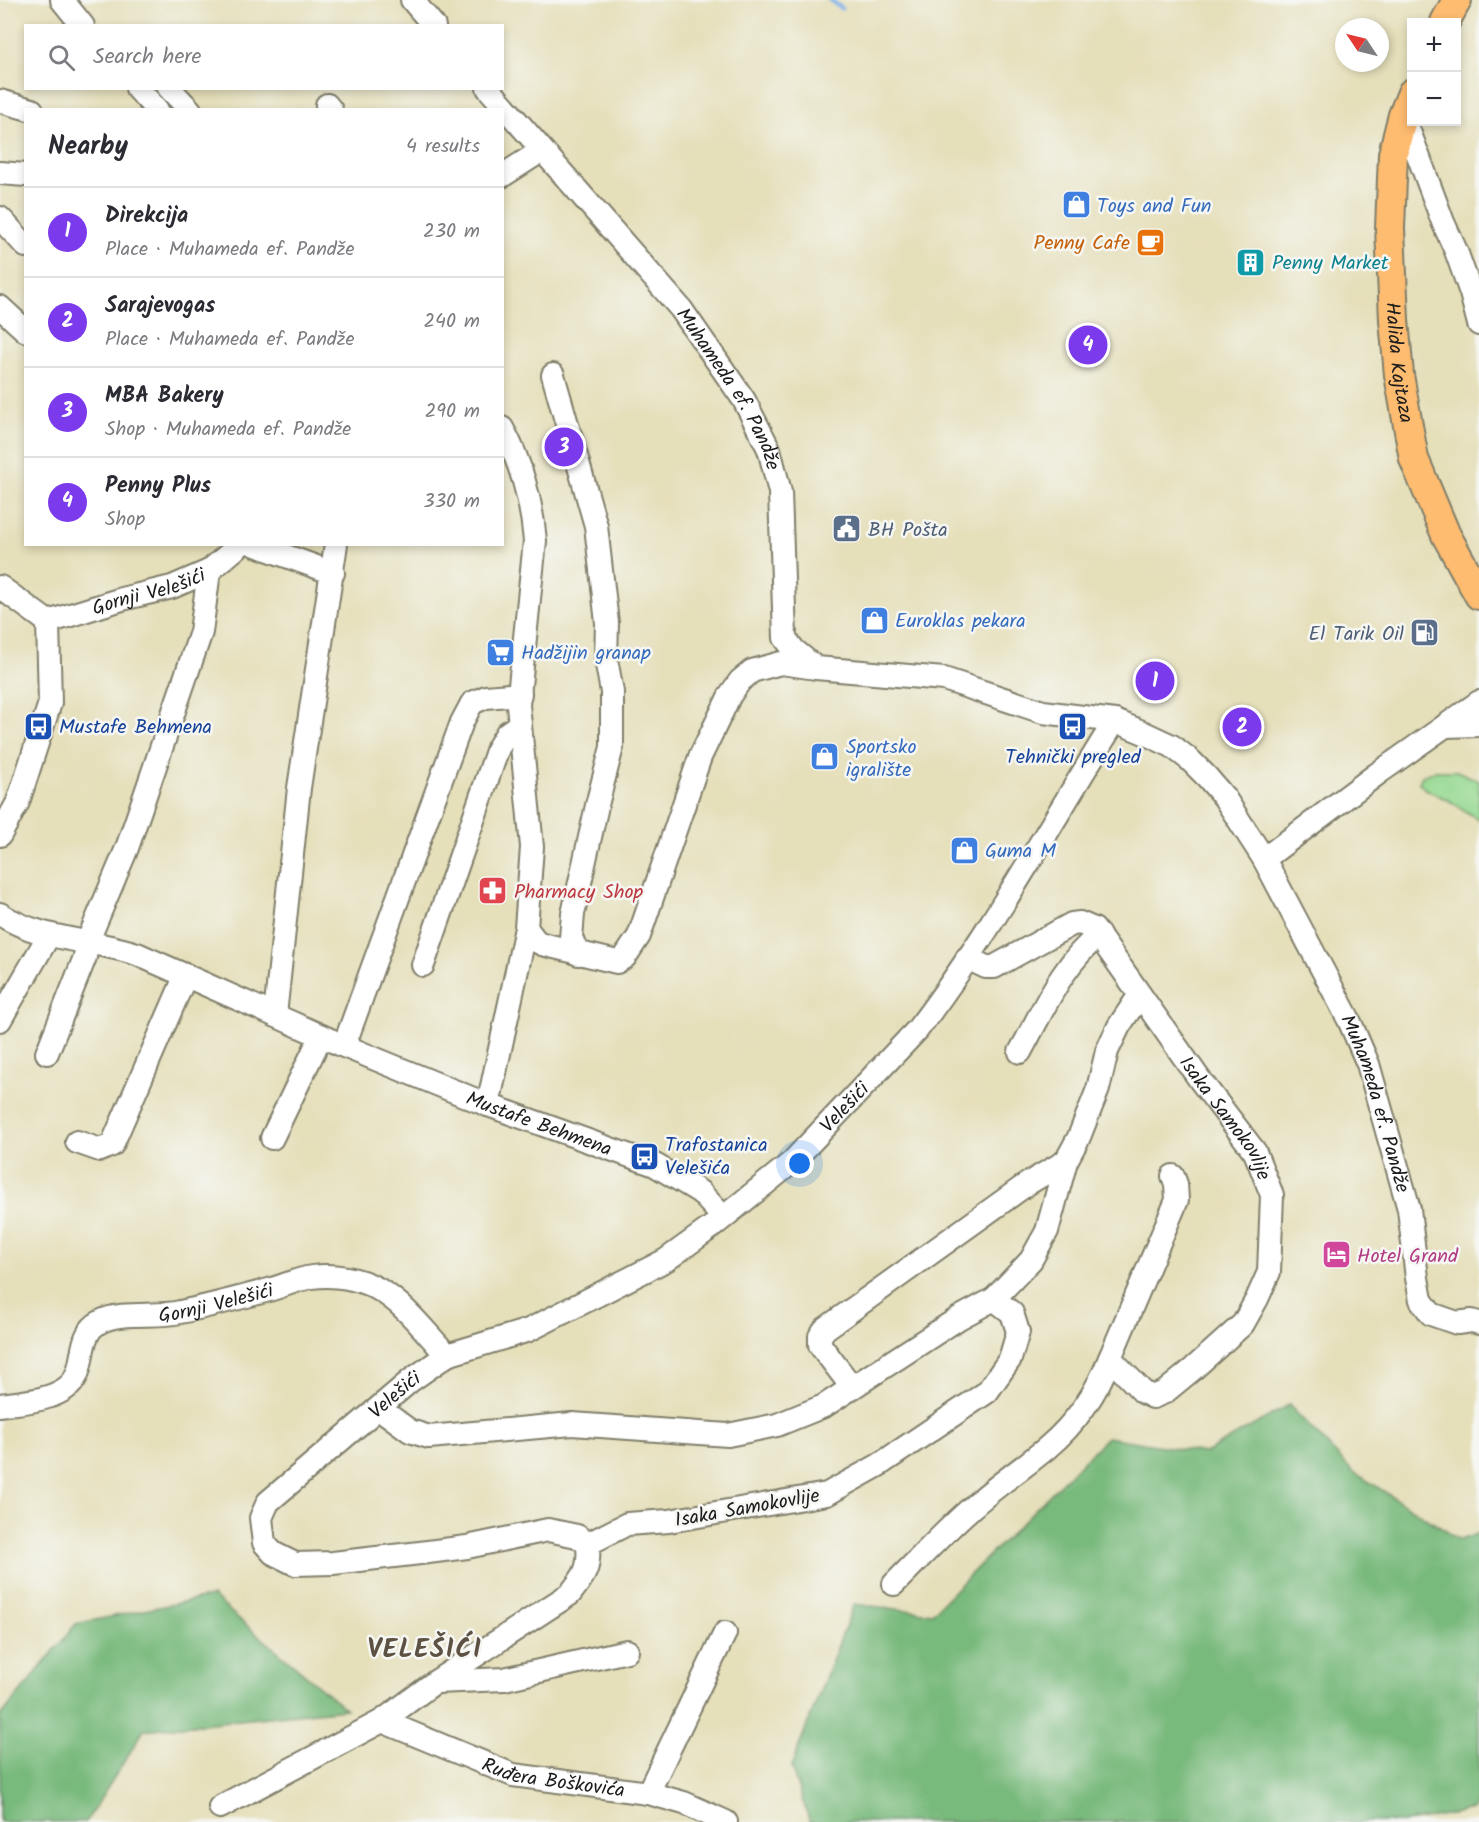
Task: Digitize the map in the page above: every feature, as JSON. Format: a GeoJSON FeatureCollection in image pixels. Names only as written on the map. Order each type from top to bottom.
{"type":"FeatureCollection","features":[{"type":"Feature","properties":{"kind":"main road"},"geometry":{"type":"LineString","coordinates":[[1447,18],[1457,0]]}},
{"type":"Feature","properties":{"kind":"main road","name":"Halida Kajtaza"},"geometry":{"type":"LineString","coordinates":[[1407,104],[1393,154],[1390,228],[1399,375],[1414,459],[1446,535],[1479,596]]}},
{"type":"Feature","properties":{"kind":"street"},"geometry":{"type":"LineString","coordinates":[[62,0],[81,24]]}},
{"type":"Feature","properties":{"kind":"street"},"geometry":{"type":"LineString","coordinates":[[412,0],[432,24]]}},
{"type":"Feature","properties":{"kind":"street"},"geometry":{"type":"LineString","coordinates":[[139,90],[155,108]]}},
{"type":"Feature","properties":{"kind":"street"},"geometry":{"type":"LineString","coordinates":[[171,90],[188,108]]}},
{"type":"Feature","properties":{"kind":"street","name":"Muhameda ef. Pandže"},"geometry":{"type":"LineString","coordinates":[[490,90],[681,309],[744,400],[769,449],[780,492],[785,638],[794,650],[816,668]]}},
{"type":"Feature","properties":{"kind":"street"},"geometry":{"type":"LineString","coordinates":[[0,101],[25,108]]}},
{"type":"Feature","properties":{"kind":"street","name":"Halida Kajtaza"},"geometry":{"type":"LineString","coordinates":[[1413,126],[1436,205],[1456,251],[1479,324]]}},
{"type":"Feature","properties":{"kind":"street"},"geometry":{"type":"LineString","coordinates":[[504,175],[541,151]]}},
{"type":"Feature","properties":{"kind":"street"},"geometry":{"type":"LineString","coordinates":[[0,173],[24,175]]}},
{"type":"Feature","properties":{"kind":"street"},"geometry":{"type":"LineString","coordinates":[[0,218],[24,244]]}},
{"type":"Feature","properties":{"kind":"street"},"geometry":{"type":"LineString","coordinates":[[0,308],[24,330]]}},
{"type":"Feature","properties":{"kind":"street"},"geometry":{"type":"LineString","coordinates":[[553,375],[596,526],[607,623],[606,659],[612,692],[612,747],[573,914],[571,938],[578,954]]}},
{"type":"Feature","properties":{"kind":"street"},"geometry":{"type":"LineString","coordinates":[[488,1105],[526,928],[532,847],[518,705],[534,532],[527,495],[510,442],[504,432]]}},
{"type":"Feature","properties":{"kind":"street","name":"Gornji Velešići"},"geometry":{"type":"LineString","coordinates":[[48,622],[122,599],[172,587],[209,571],[239,546]]}},
{"type":"Feature","properties":{"kind":"street"},"geometry":{"type":"LineString","coordinates":[[259,546],[333,573]]}},
{"type":"Feature","properties":{"kind":"street"},"geometry":{"type":"LineString","coordinates":[[275,1015],[299,788],[336,546]]}},
{"type":"Feature","properties":{"kind":"street"},"geometry":{"type":"LineString","coordinates":[[333,573],[351,546]]}},
{"type":"Feature","properties":{"kind":"street"},"geometry":{"type":"LineString","coordinates":[[47,1053],[85,957],[87,943],[127,848],[201,632],[209,571]]}},
{"type":"Feature","properties":{"kind":"street"},"geometry":{"type":"LineString","coordinates":[[0,587],[48,622],[50,703],[18,802],[0,835]]}},
{"type":"Feature","properties":{"kind":"street","name":"Muhameda ef. Pandže"},"geometry":{"type":"LineString","coordinates":[[526,928],[536,941],[578,954],[617,962],[625,957],[639,936],[700,757],[730,695],[740,681],[752,671],[781,663],[944,679],[1043,712],[1115,721],[1142,732],[1172,746],[1190,760],[1224,797],[1264,859],[1349,1020],[1368,1064],[1409,1209],[1421,1300],[1431,1314],[1457,1323],[1472,1321],[1479,1323]]}},
{"type":"Feature","properties":{"kind":"street"},"geometry":{"type":"LineString","coordinates":[[344,1046],[462,722],[472,703],[486,697],[520,694]]}},
{"type":"Feature","properties":{"kind":"street"},"geometry":{"type":"LineString","coordinates":[[1264,859],[1377,774],[1479,702]]}},
{"type":"Feature","properties":{"kind":"street","name":"Velešići"},"geometry":{"type":"LineString","coordinates":[[588,1544],[577,1536],[548,1530],[467,1547],[333,1563],[295,1564],[273,1553],[264,1544],[261,1518],[268,1502],[411,1381],[447,1355],[529,1330],[666,1260],[792,1162],[917,1030],[967,958],[1115,721]]}},
{"type":"Feature","properties":{"kind":"street"},"geometry":{"type":"LineString","coordinates":[[423,965],[498,748],[507,733],[520,724]]}},
{"type":"Feature","properties":{"kind":"street"},"geometry":{"type":"LineString","coordinates":[[1445,726],[1479,725]]}},
{"type":"Feature","properties":{"kind":"street","name":"Mustafe Behmena"},"geometry":{"type":"LineString","coordinates":[[0,914],[15,924],[49,935],[123,950],[186,975],[344,1046],[488,1105],[655,1165],[700,1192],[723,1217]]}},
{"type":"Feature","properties":{"kind":"street"},"geometry":{"type":"LineString","coordinates":[[967,958],[980,965],[994,968],[1072,924],[1086,925],[1099,935],[1079,953],[1064,972],[1020,1052]]}},
{"type":"Feature","properties":{"kind":"street"},"geometry":{"type":"LineString","coordinates":[[0,1020],[49,935]]}},
{"type":"Feature","properties":{"kind":"street","name":"Isaka Samokovlije"},"geometry":{"type":"LineString","coordinates":[[1099,935],[1139,996],[1256,1152],[1272,1195],[1269,1272],[1243,1324],[1165,1392],[1153,1397],[1143,1392],[1110,1358]]}},
{"type":"Feature","properties":{"kind":"street"},"geometry":{"type":"LineString","coordinates":[[77,1142],[100,1150],[112,1145],[186,975]]}},
{"type":"Feature","properties":{"kind":"street"},"geometry":{"type":"LineString","coordinates":[[380,1408],[410,1431],[429,1437],[572,1424],[728,1435],[777,1425],[824,1406],[959,1318],[994,1299],[1030,1260],[1047,1231],[1066,1161],[1079,1137],[1098,1089],[1107,1051],[1119,1026],[1139,996]]}},
{"type":"Feature","properties":{"kind":"street"},"geometry":{"type":"LineString","coordinates":[[272,1138],[321,1036]]}},
{"type":"Feature","properties":{"kind":"street"},"geometry":{"type":"LineString","coordinates":[[852,1387],[820,1345],[820,1336],[825,1329],[1027,1184],[1066,1161]]}},
{"type":"Feature","properties":{"kind":"street"},"geometry":{"type":"LineString","coordinates":[[894,1584],[970,1509],[1049,1446],[1092,1396],[1103,1376],[1177,1200],[1173,1176]]}},
{"type":"Feature","properties":{"kind":"street","name":"Gornji Velešići"},"geometry":{"type":"LineString","coordinates":[[0,1405],[47,1397],[69,1386],[78,1370],[86,1335],[100,1322],[111,1318],[178,1313],[311,1277],[334,1276],[359,1281],[378,1289],[395,1302],[447,1355]]}},
{"type":"Feature","properties":{"kind":"street","name":"Isaka Samokovlije"},"geometry":{"type":"LineString","coordinates":[[588,1544],[627,1524],[669,1521],[827,1494],[879,1465],[987,1392],[1010,1359],[1018,1332],[1012,1313],[994,1299]]}},
{"type":"Feature","properties":{"kind":"street"},"geometry":{"type":"LineString","coordinates":[[220,1807],[382,1721],[435,1682],[570,1594],[585,1574],[590,1560],[588,1544]]}},
{"type":"Feature","properties":{"kind":"street"},"geometry":{"type":"LineString","coordinates":[[648,1793],[725,1633]]}},
{"type":"Feature","properties":{"kind":"street"},"geometry":{"type":"LineString","coordinates":[[435,1682],[504,1679],[627,1651]]}},
{"type":"Feature","properties":{"kind":"street","name":"Ruđera Boškovića"},"geometry":{"type":"LineString","coordinates":[[382,1721],[513,1775],[648,1793],[684,1803],[726,1822]]}},
{"type":"Feature","properties":{"kind":"green space"},"geometry":{"type":"Polygon","coordinates":[[[1435,771],[1457,771],[1479,781],[1479,820],[1419,783],[1422,776],[1435,771]]]}},
{"type":"Feature","properties":{"kind":"green space"},"geometry":{"type":"Polygon","coordinates":[[[1289,1405],[1352,1471],[1460,1540],[1479,1533],[1479,1794],[1473,1810],[1406,1822],[810,1822],[791,1767],[854,1604],[932,1613],[1107,1437],[1205,1453],[1289,1405]]]}},
{"type":"Feature","properties":{"kind":"green space"},"geometry":{"type":"Polygon","coordinates":[[[212,1596],[346,1709],[144,1730],[86,1822],[0,1822],[0,1717],[76,1624],[212,1596]]]}},
{"type":"Feature","properties":{"kind":"waterway"},"geometry":{"type":"LineString","coordinates":[[830,0],[841,8]]}},
{"type":"Feature","properties":{"kind":"place","name":"Toys and Fun"},"geometry":{"type":"Point","coordinates":[1076,205]}},
{"type":"Feature","properties":{"kind":"place","name":"Penny Cafe"},"geometry":{"type":"Point","coordinates":[1151,242]}},
{"type":"Feature","properties":{"kind":"place","name":"Penny Market"},"geometry":{"type":"Point","coordinates":[1251,262]}},
{"type":"Feature","properties":{"kind":"place","name":"Penny Plus"},"geometry":{"type":"Point","coordinates":[1088,345]}},
{"type":"Feature","properties":{"kind":"place","name":"MBA Bakery"},"geometry":{"type":"Point","coordinates":[564,447]}},
{"type":"Feature","properties":{"kind":"place","name":"BH Pošta"},"geometry":{"type":"Point","coordinates":[847,529]}},
{"type":"Feature","properties":{"kind":"place","name":"Euroklas pekara"},"geometry":{"type":"Point","coordinates":[874,620]}},
{"type":"Feature","properties":{"kind":"place","name":"El Tarik Oil"},"geometry":{"type":"Point","coordinates":[1425,633]}},
{"type":"Feature","properties":{"kind":"place","name":"Hadžijin granap"},"geometry":{"type":"Point","coordinates":[500,652]}},
{"type":"Feature","properties":{"kind":"place","name":"Direkcija"},"geometry":{"type":"Point","coordinates":[1155,681]}},
{"type":"Feature","properties":{"kind":"place","name":"Mustafe Behmena"},"geometry":{"type":"Point","coordinates":[38,726]}},
{"type":"Feature","properties":{"kind":"place","name":"Tehnički pregled"},"geometry":{"type":"Point","coordinates":[1073,726]}},
{"type":"Feature","properties":{"kind":"place","name":"Sarajevogas"},"geometry":{"type":"Point","coordinates":[1242,727]}},
{"type":"Feature","properties":{"kind":"place","name":"Sportsko igralište"},"geometry":{"type":"Point","coordinates":[825,757]}},
{"type":"Feature","properties":{"kind":"place","name":"Guma M"},"geometry":{"type":"Point","coordinates":[964,850]}},
{"type":"Feature","properties":{"kind":"place","name":"Pharmacy Shop"},"geometry":{"type":"Point","coordinates":[493,891]}},
{"type":"Feature","properties":{"kind":"place","name":"Trafostanica Velešića"},"geometry":{"type":"Point","coordinates":[644,1156]}},
{"type":"Feature","properties":{"kind":"place","name":"Hotel Grand"},"geometry":{"type":"Point","coordinates":[1336,1255]}},
{"type":"Feature","properties":{"kind":"district","name":"VELEŠIĆI"},"geometry":{"type":"Point","coordinates":[425,1648]}}]}
